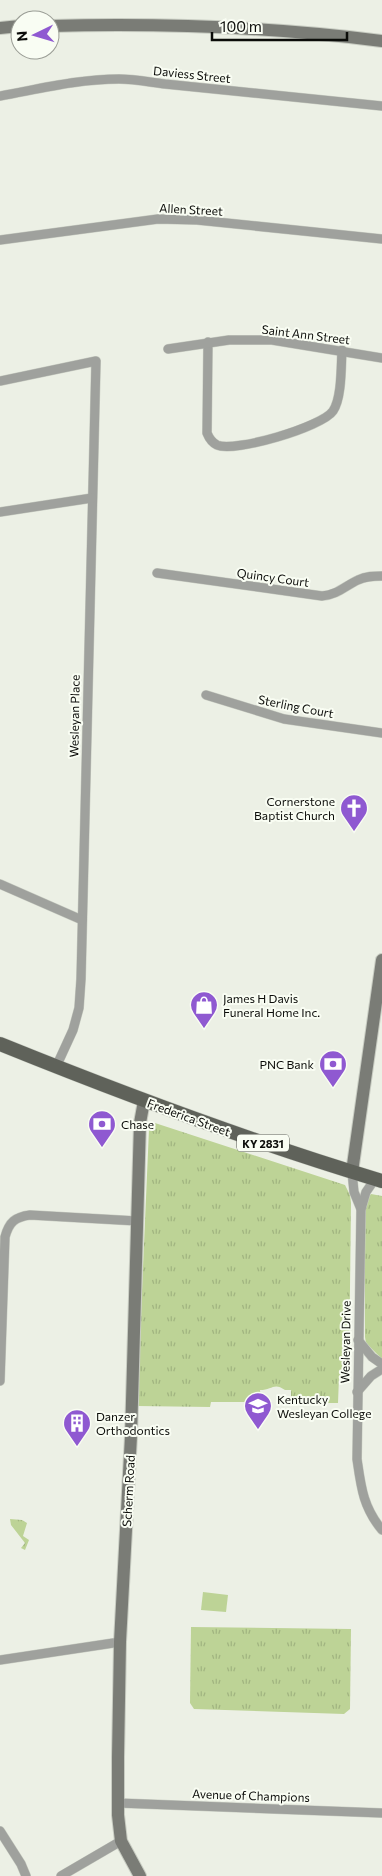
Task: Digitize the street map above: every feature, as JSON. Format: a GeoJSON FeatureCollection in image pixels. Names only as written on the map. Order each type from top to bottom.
{"type":"FeatureCollection","features":[{"type":"Feature","properties":{"kind":"main road","name":"Frederica Street"},"geometry":{"type":"LineString","coordinates":[[0,1044],[144,1101],[248,1138],[379,1180]]}},
{"type":"Feature","properties":{"kind":"street"},"geometry":{"type":"LineString","coordinates":[[60,26],[153,25],[233,28],[339,35],[382,41]]}},
{"type":"Feature","properties":{"kind":"street","name":"Daviess Street"},"geometry":{"type":"LineString","coordinates":[[0,96],[79,83],[134,79],[164,84],[382,106]]}},
{"type":"Feature","properties":{"kind":"street","name":"Allen Street"},"geometry":{"type":"LineString","coordinates":[[0,240],[158,219],[197,220],[382,239]]}},
{"type":"Feature","properties":{"kind":"street","name":"Saint Ann Street"},"geometry":{"type":"LineString","coordinates":[[168,349],[229,340],[272,340],[382,358]]}},
{"type":"Feature","properties":{"kind":"street"},"geometry":{"type":"LineString","coordinates":[[208,342],[207,433],[217,445],[225,447],[271,439],[327,417],[333,411],[337,402],[342,350]]}},
{"type":"Feature","properties":{"kind":"street","name":"Wesleyan Place"},"geometry":{"type":"LineString","coordinates":[[0,381],[96,361],[79,1008],[72,1030],[56,1066]]}},
{"type":"Feature","properties":{"kind":"street"},"geometry":{"type":"LineString","coordinates":[[0,512],[92,498]]}},
{"type":"Feature","properties":{"kind":"street","name":"Quincy Court"},"geometry":{"type":"LineString","coordinates":[[157,573],[322,596],[341,591],[358,580],[382,576]]}},
{"type":"Feature","properties":{"kind":"street","name":"Sterling Court"},"geometry":{"type":"LineString","coordinates":[[206,695],[284,719],[382,733]]}},
{"type":"Feature","properties":{"kind":"street"},"geometry":{"type":"LineString","coordinates":[[0,884],[82,920]]}},
{"type":"Feature","properties":{"kind":"street"},"geometry":{"type":"LineString","coordinates":[[352,1172],[382,960]]}},
{"type":"Feature","properties":{"kind":"street","name":"Scherm Road"},"geometry":{"type":"LineString","coordinates":[[140,1876],[121,1841],[118,1803],[120,1642],[131,1436],[140,1123],[144,1101]]}},
{"type":"Feature","properties":{"kind":"street","name":"Wesleyan Drive"},"geometry":{"type":"LineString","coordinates":[[352,1172],[354,1192],[361,1209]]}},
{"type":"Feature","properties":{"kind":"street","name":"Wesleyan Drive"},"geometry":{"type":"LineString","coordinates":[[379,1180],[366,1192],[361,1209],[357,1459],[362,1492],[371,1515],[382,1530]]}},
{"type":"Feature","properties":{"kind":"street"},"geometry":{"type":"LineString","coordinates":[[0,1381],[6,1237],[12,1220],[20,1216],[30,1215],[136,1220]]}},
{"type":"Feature","properties":{"kind":"street"},"geometry":{"type":"LineString","coordinates":[[358,1340],[372,1357],[382,1364]]}},
{"type":"Feature","properties":{"kind":"street"},"geometry":{"type":"LineString","coordinates":[[357,1392],[371,1376],[382,1370]]}},
{"type":"Feature","properties":{"kind":"street"},"geometry":{"type":"LineString","coordinates":[[0,1660],[120,1642]]}},
{"type":"Feature","properties":{"kind":"street","name":"Avenue of Champions"},"geometry":{"type":"LineString","coordinates":[[118,1803],[382,1813]]}},
{"type":"Feature","properties":{"kind":"street"},"geometry":{"type":"LineString","coordinates":[[0,1831],[21,1864],[26,1876]]}},
{"type":"Feature","properties":{"kind":"street"},"geometry":{"type":"LineString","coordinates":[[61,1876],[121,1841]]}},
{"type":"Feature","properties":{"kind":"green space"},"geometry":{"type":"Polygon","coordinates":[[[155,1123],[345,1185],[350,1195],[351,1203],[349,1373],[348,1376],[339,1377],[338,1403],[291,1403],[291,1390],[275,1386],[260,1390],[261,1402],[211,1402],[210,1407],[137,1406],[149,1129],[155,1123]]]}},
{"type":"Feature","properties":{"kind":"green space"},"geometry":{"type":"Polygon","coordinates":[[[371,1194],[382,1196],[382,1359],[366,1343],[365,1337],[365,1208],[367,1198],[371,1194]]]}},
{"type":"Feature","properties":{"kind":"green space"},"geometry":{"type":"Polygon","coordinates":[[[10,1519],[22,1520],[27,1523],[23,1536],[29,1540],[25,1550],[21,1548],[25,1543],[11,1525],[10,1519]]]}},
{"type":"Feature","properties":{"kind":"green space"},"geometry":{"type":"Polygon","coordinates":[[[203,1592],[228,1595],[226,1612],[201,1610],[203,1592]]]}},
{"type":"Feature","properties":{"kind":"green space"},"geometry":{"type":"Polygon","coordinates":[[[191,1627],[351,1629],[350,1709],[344,1714],[194,1709],[190,1703],[191,1627]]]}},
{"type":"Feature","properties":{"kind":"place","name":"Cornerstone Baptist Church"},"geometry":{"type":"Point","coordinates":[354,832]}},
{"type":"Feature","properties":{"kind":"place","name":"James H Davis Funeral Home Inc."},"geometry":{"type":"Point","coordinates":[204,1029]}},
{"type":"Feature","properties":{"kind":"place","name":"PNC Bank"},"geometry":{"type":"Point","coordinates":[333,1088]}},
{"type":"Feature","properties":{"kind":"place","name":"Chase"},"geometry":{"type":"Point","coordinates":[102,1148]}},
{"type":"Feature","properties":{"kind":"place","name":"Kentucky Wesleyan College"},"geometry":{"type":"Point","coordinates":[258,1430]}},
{"type":"Feature","properties":{"kind":"place","name":"Danzer Orthodontics"},"geometry":{"type":"Point","coordinates":[77,1447]}}]}
